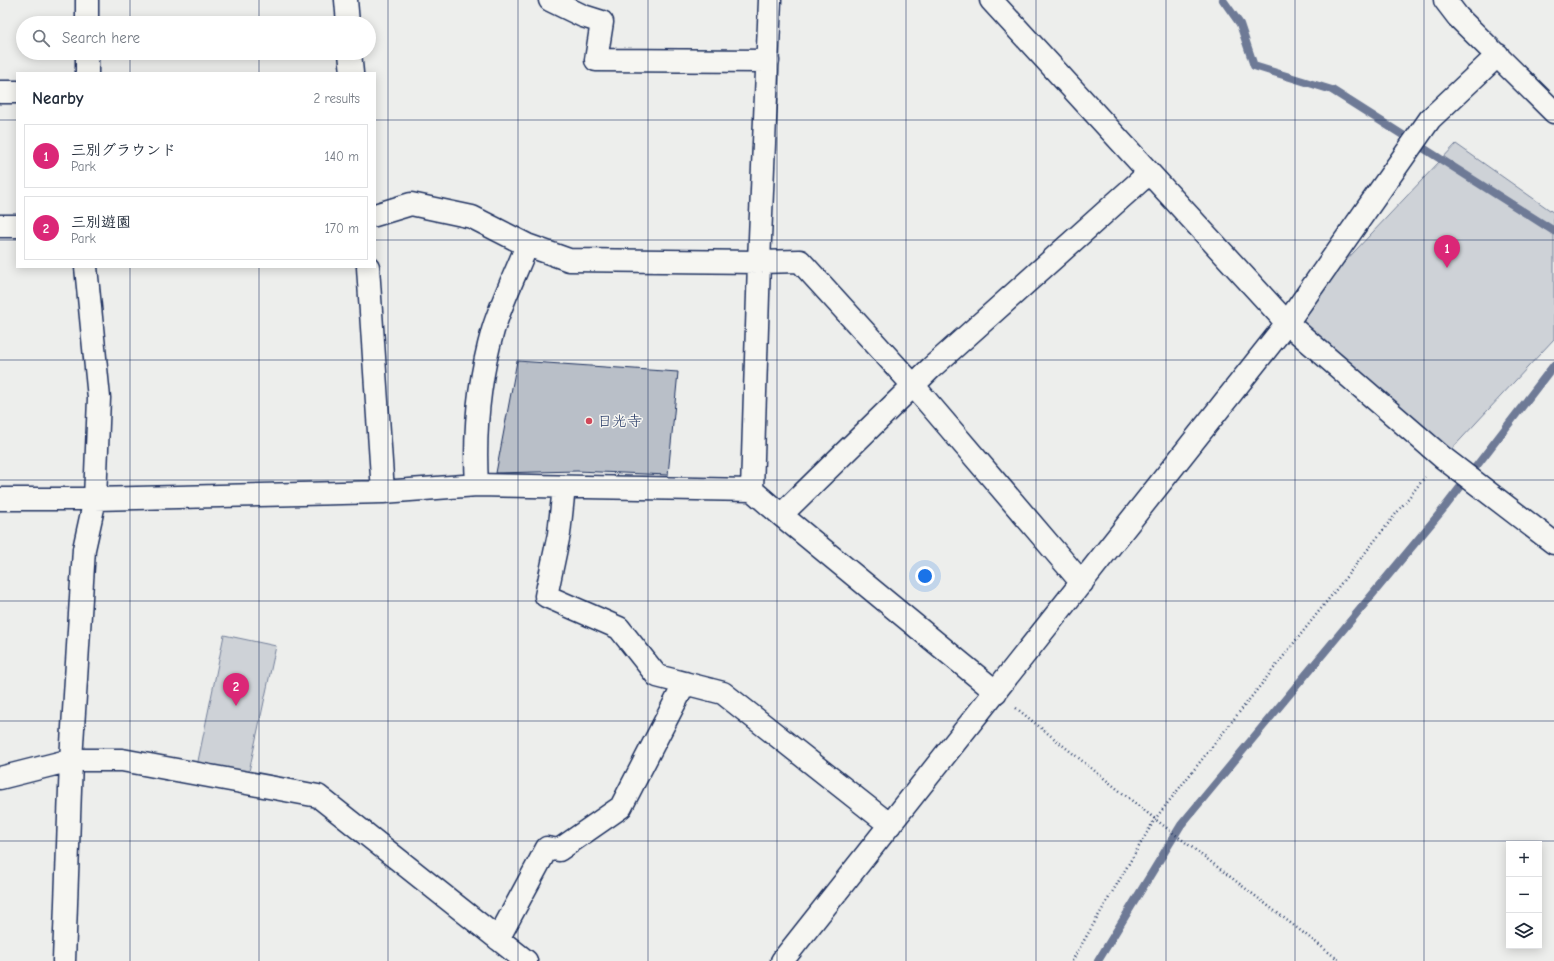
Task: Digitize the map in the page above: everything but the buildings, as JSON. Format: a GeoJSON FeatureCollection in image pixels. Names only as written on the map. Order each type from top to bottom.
{"type":"FeatureCollection","features":[{"type":"Feature","properties":{"kind":"street"},"geometry":{"type":"LineString","coordinates":[[87,0],[87,16]]}},
{"type":"Feature","properties":{"kind":"street"},"geometry":{"type":"LineString","coordinates":[[346,0],[347,16]]}},
{"type":"Feature","properties":{"kind":"street"},"geometry":{"type":"LineString","coordinates":[[550,0],[583,16],[602,22],[596,60],[768,61]]}},
{"type":"Feature","properties":{"kind":"street"},"geometry":{"type":"LineString","coordinates":[[752,490],[759,262],[770,0]]}},
{"type":"Feature","properties":{"kind":"street"},"geometry":{"type":"LineString","coordinates":[[990,0],[1287,323],[1442,457],[1554,543]]}},
{"type":"Feature","properties":{"kind":"street"},"geometry":{"type":"LineString","coordinates":[[1444,0],[1458,17],[1554,112]]}},
{"type":"Feature","properties":{"kind":"street"},"geometry":{"type":"LineString","coordinates":[[782,961],[1287,323],[1430,119],[1498,55]]}},
{"type":"Feature","properties":{"kind":"street"},"geometry":{"type":"LineString","coordinates":[[87,60],[87,72]]}},
{"type":"Feature","properties":{"kind":"street"},"geometry":{"type":"LineString","coordinates":[[351,60],[352,72]]}},
{"type":"Feature","properties":{"kind":"street"},"geometry":{"type":"LineString","coordinates":[[0,92],[16,92]]}},
{"type":"Feature","properties":{"kind":"street"},"geometry":{"type":"LineString","coordinates":[[781,515],[913,385],[1149,173]]}},
{"type":"Feature","properties":{"kind":"street"},"geometry":{"type":"LineString","coordinates":[[376,215],[411,204],[472,217],[527,244],[569,260],[800,261],[913,385],[1082,583]]}},
{"type":"Feature","properties":{"kind":"street"},"geometry":{"type":"LineString","coordinates":[[0,226],[16,226]]}},
{"type":"Feature","properties":{"kind":"street"},"geometry":{"type":"LineString","coordinates":[[477,485],[475,455],[477,423],[484,368],[493,330],[527,244]]}},
{"type":"Feature","properties":{"kind":"street"},"geometry":{"type":"LineString","coordinates":[[64,961],[71,760],[84,549],[95,499],[99,398],[86,268]]}},
{"type":"Feature","properties":{"kind":"street"},"geometry":{"type":"LineString","coordinates":[[368,268],[383,492]]}},
{"type":"Feature","properties":{"kind":"street"},"geometry":{"type":"LineString","coordinates":[[0,499],[95,499],[383,492],[477,485],[752,490],[996,692]]}},
{"type":"Feature","properties":{"kind":"street"},"geometry":{"type":"LineString","coordinates":[[564,487],[559,534],[546,596],[619,628],[657,676],[722,693],[890,826]]}},
{"type":"Feature","properties":{"kind":"street"},"geometry":{"type":"LineString","coordinates":[[498,939],[547,848],[559,850],[621,807],[685,683]]}},
{"type":"Feature","properties":{"kind":"street"},"geometry":{"type":"LineString","coordinates":[[0,778],[71,760],[122,760],[318,796],[526,961]]}},
{"type":"Feature","properties":{"kind":"path"},"geometry":{"type":"LineString","coordinates":[[1072,961],[1155,819],[1442,457]]}},
{"type":"Feature","properties":{"kind":"path"},"geometry":{"type":"LineString","coordinates":[[996,692],[1155,819],[1340,961]]}},
{"type":"Feature","properties":{"kind":"shaded area"},"geometry":{"type":"Polygon","coordinates":[[[1456,144],[1554,213],[1554,339],[1449,452],[1287,323],[1456,144]]]}},
{"type":"Feature","properties":{"kind":"shaded area"},"geometry":{"type":"Polygon","coordinates":[[[224,635],[276,646],[248,776],[197,766],[224,635]]]}},
{"type":"Feature","properties":{"kind":"waterway"},"geometry":{"type":"LineString","coordinates":[[1223,0],[1240,24],[1254,66],[1332,90],[1554,231]]}},
{"type":"Feature","properties":{"kind":"waterway"},"geometry":{"type":"LineString","coordinates":[[1098,961],[1181,825],[1445,507],[1554,365]]}},
{"type":"Feature","properties":{"kind":"place","name":"三別グラウンド"},"geometry":{"type":"Point","coordinates":[1447,268]}},
{"type":"Feature","properties":{"kind":"place","name":"日光寺"},"geometry":{"type":"Point","coordinates":[589,421]}},
{"type":"Feature","properties":{"kind":"place","name":"三別遊園"},"geometry":{"type":"Point","coordinates":[236,706]}}]}
